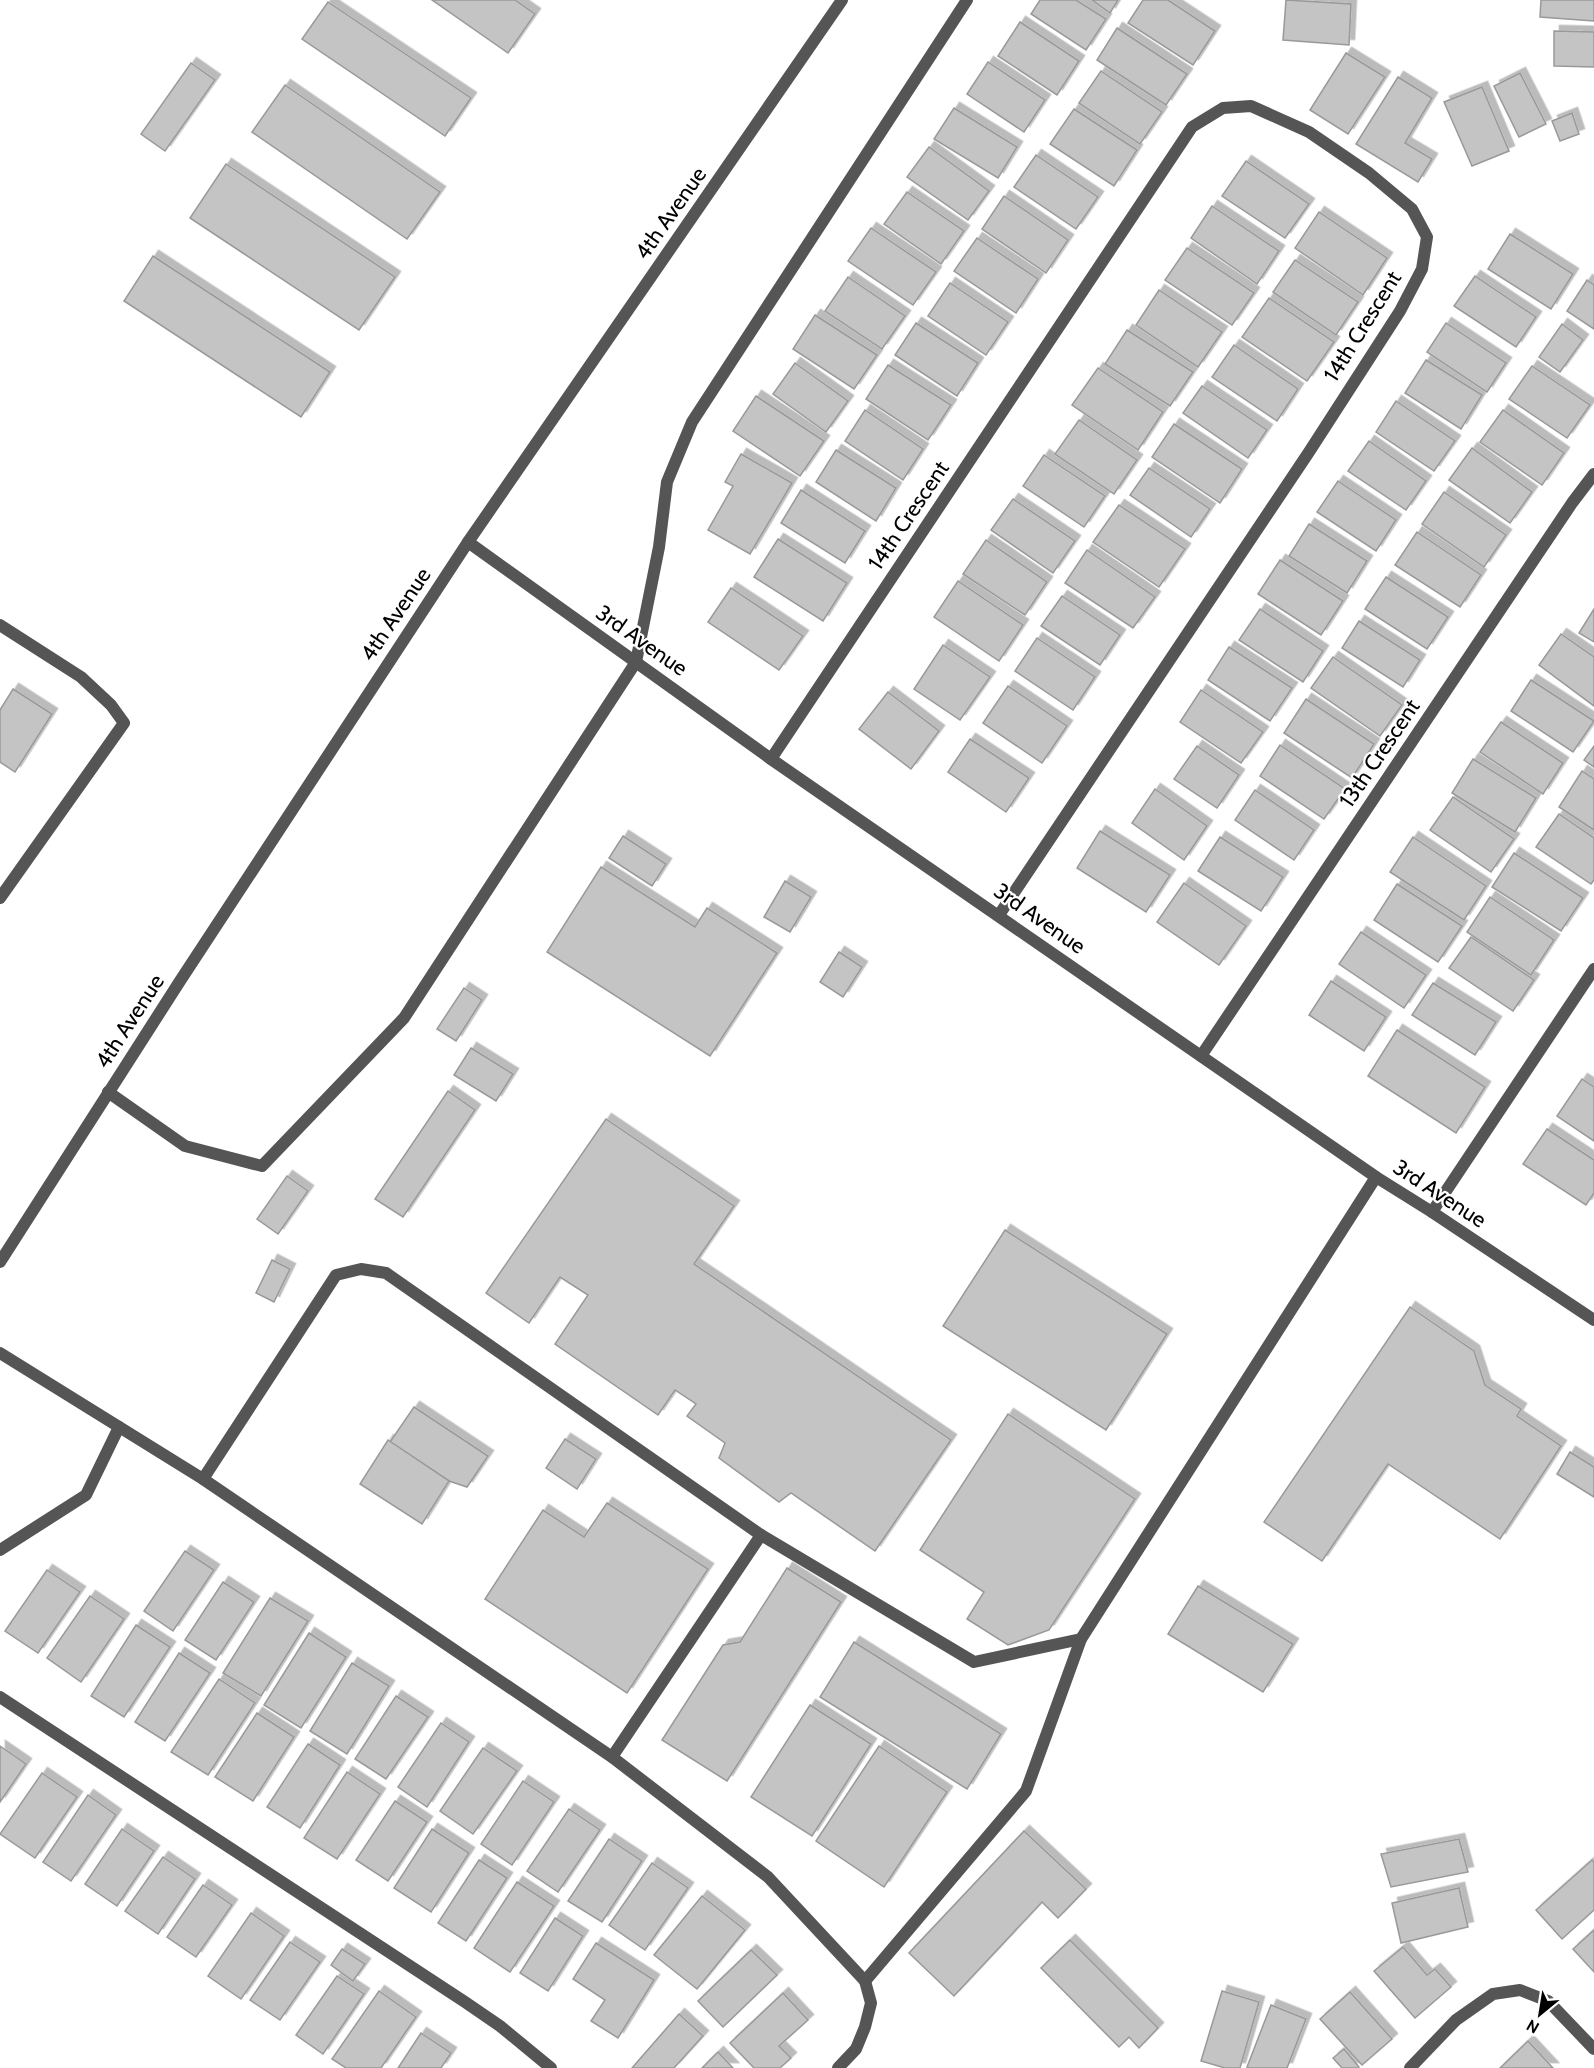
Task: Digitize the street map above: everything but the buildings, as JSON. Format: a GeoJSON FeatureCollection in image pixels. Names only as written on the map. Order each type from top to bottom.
{"type":"FeatureCollection","features":[{"type":"Feature","properties":{"kind":"street","name":"4th Avenue"},"geometry":{"type":"LineString","coordinates":[[0,1262],[300,795],[468,542],[842,0]]}},
{"type":"Feature","properties":{"kind":"street"},"geometry":{"type":"LineString","coordinates":[[108,1092],[185,1146],[262,1166],[404,1018],[636,662],[659,547],[667,482],[692,422],[967,0]]}},
{"type":"Feature","properties":{"kind":"street","name":"14th Crescent"},"geometry":{"type":"LineString","coordinates":[[771,759],[1192,127],[1223,108],[1251,106],[1309,132],[1326,143],[1369,173],[1412,209],[1427,237],[1422,268],[1400,311],[1309,452],[999,915]]}},
{"type":"Feature","properties":{"kind":"street","name":"13th Crescent"},"geometry":{"type":"LineString","coordinates":[[1201,1056],[1560,520],[1594,474]]}},
{"type":"Feature","properties":{"kind":"street","name":"3rd Avenue"},"geometry":{"type":"LineString","coordinates":[[468,542],[771,759],[1376,1177],[1594,1320]]}},
{"type":"Feature","properties":{"kind":"street"},"geometry":{"type":"LineString","coordinates":[[0,625],[81,677],[111,705],[124,723],[0,898]]}},
{"type":"Feature","properties":{"kind":"street"},"geometry":{"type":"LineString","coordinates":[[1432,1212],[1594,969]]}},
{"type":"Feature","properties":{"kind":"street"},"geometry":{"type":"LineString","coordinates":[[865,1980],[1026,1791],[1081,1638],[1376,1177]]}},
{"type":"Feature","properties":{"kind":"street"},"geometry":{"type":"LineString","coordinates":[[203,1479],[336,1275],[361,1269],[386,1273],[761,1535],[974,1662],[1081,1638]]}},
{"type":"Feature","properties":{"kind":"street"},"geometry":{"type":"LineString","coordinates":[[0,1353],[203,1479],[612,1757],[768,1877],[865,1980],[871,2003],[865,2027],[856,2049],[838,2068]]}},
{"type":"Feature","properties":{"kind":"street"},"geometry":{"type":"LineString","coordinates":[[0,1550],[86,1496],[119,1427]]}},
{"type":"Feature","properties":{"kind":"street"},"geometry":{"type":"LineString","coordinates":[[612,1757],[761,1535]]}},
{"type":"Feature","properties":{"kind":"street"},"geometry":{"type":"LineString","coordinates":[[0,1697],[455,1995],[500,2026],[551,2068]]}},
{"type":"Feature","properties":{"kind":"street"},"geometry":{"type":"LineString","coordinates":[[1410,2068],[1456,2020],[1493,1994],[1520,1990],[1548,2001],[1594,2049]]}}]}
